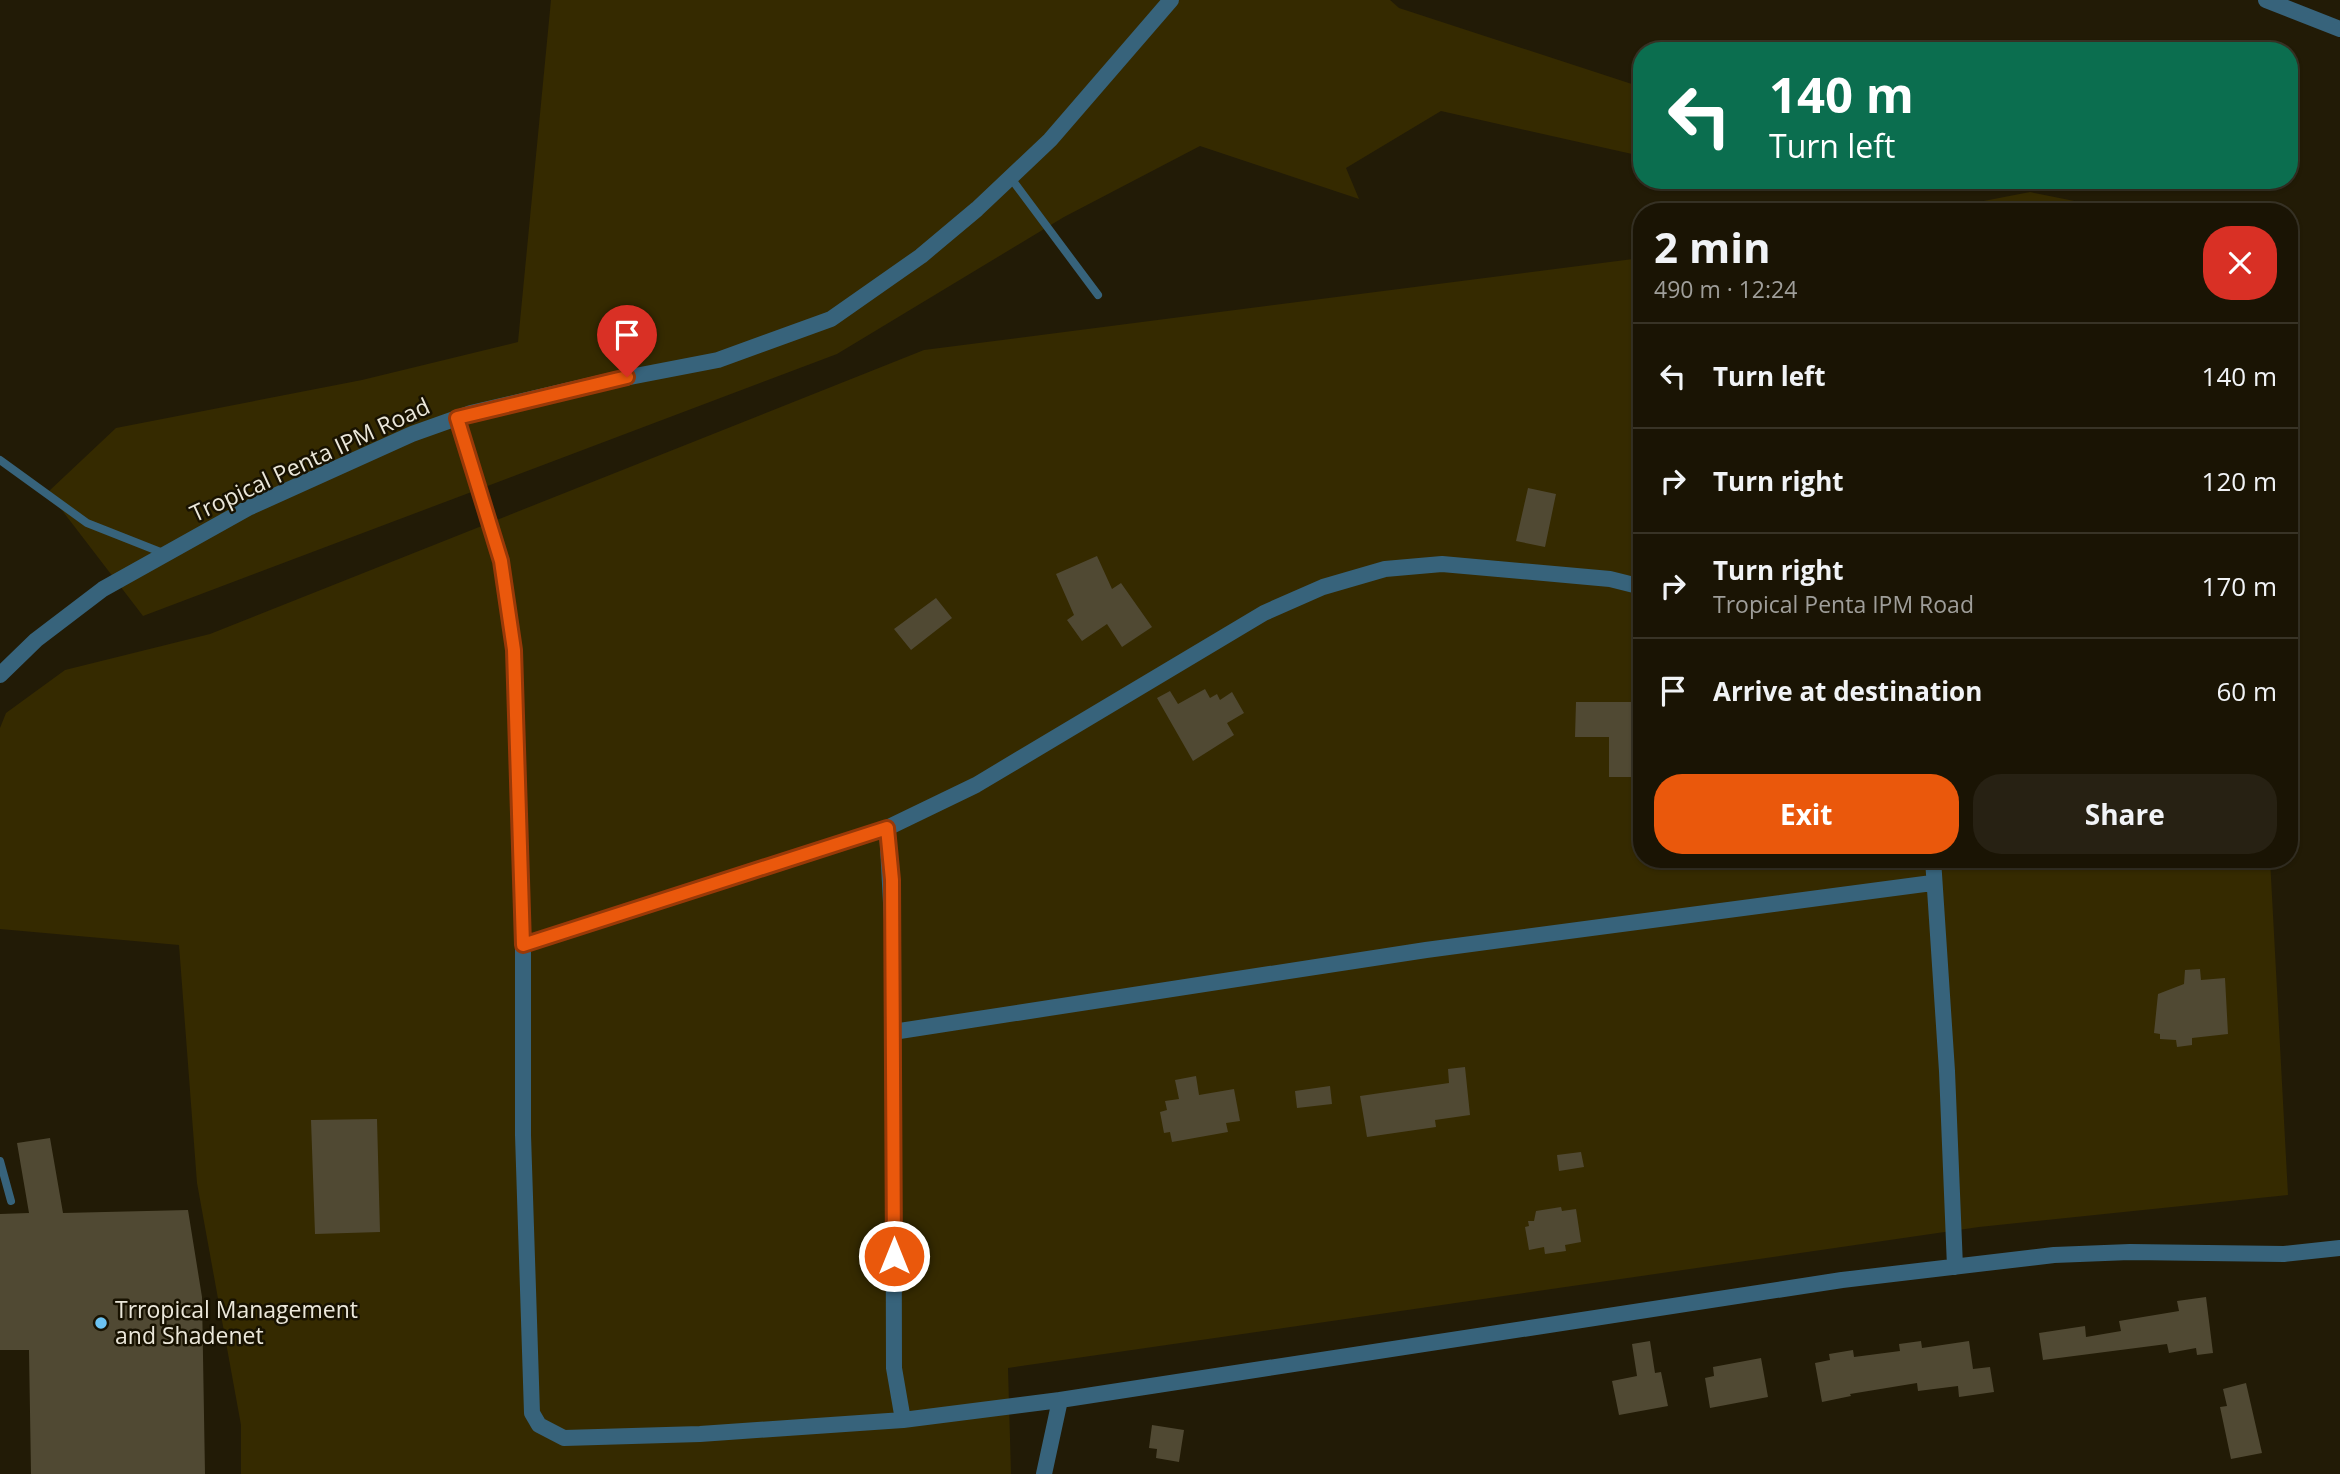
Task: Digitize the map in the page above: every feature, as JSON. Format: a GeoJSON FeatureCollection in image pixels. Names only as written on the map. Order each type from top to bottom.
{"type":"FeatureCollection","features":[{"type":"Feature","properties":{"kind":"street","name":"Tropical Penta IPM Road"},"geometry":{"type":"LineString","coordinates":[[0,675],[36,640],[103,589],[248,509],[412,434],[457,418],[604,382],[718,360],[831,319],[921,256],[1050,140],[1171,0]]}},
{"type":"Feature","properties":{"kind":"street"},"geometry":{"type":"LineString","coordinates":[[2266,0],[2340,29]]}},
{"type":"Feature","properties":{"kind":"street"},"geometry":{"type":"LineString","coordinates":[[457,418],[501,561],[514,650],[523,945],[523,1135],[530,1398],[532,1413],[538,1425],[564,1438],[701,1434],[903,1420],[1060,1400],[1842,1280],[1955,1267],[2079,1254],[2170,1252],[2226,1256],[2340,1248]]}},
{"type":"Feature","properties":{"kind":"street"},"geometry":{"type":"LineString","coordinates":[[523,945],[887,828],[976,785],[1264,613],[1323,587],[1385,569],[1442,564],[1610,579],[1633,585]]}},
{"type":"Feature","properties":{"kind":"street"},"geometry":{"type":"LineString","coordinates":[[887,828],[892,880],[894,1368],[903,1420]]}},
{"type":"Feature","properties":{"kind":"street"},"geometry":{"type":"LineString","coordinates":[[1933,868],[1947,1071],[1955,1267]]}},
{"type":"Feature","properties":{"kind":"street"},"geometry":{"type":"LineString","coordinates":[[893,1032],[1426,950],[1932,883]]}},
{"type":"Feature","properties":{"kind":"street"},"geometry":{"type":"LineString","coordinates":[[1044,1474],[1046,1453],[1060,1400]]}},
{"type":"Feature","properties":{"kind":"lane"},"geometry":{"type":"LineString","coordinates":[[1010,177],[1098,295]]}},
{"type":"Feature","properties":{"kind":"lane"},"geometry":{"type":"LineString","coordinates":[[0,460],[87,523],[165,554]]}},
{"type":"Feature","properties":{"kind":"lane"},"geometry":{"type":"LineString","coordinates":[[0,1161],[10,1201]]}},
{"type":"Feature","properties":{"kind":"shaded area"},"geometry":{"type":"Polygon","coordinates":[[[551,0],[1390,0],[1399,8],[1633,84],[1633,154],[1441,111],[1346,168],[1359,199],[1200,146],[1064,217],[837,354],[143,616],[48,492],[116,428],[362,380],[518,342],[551,0]]]}},
{"type":"Feature","properties":{"kind":"shaded area"},"geometry":{"type":"Polygon","coordinates":[[[2030,192],[2084,203],[1973,203],[2030,192]]]}},
{"type":"Feature","properties":{"kind":"shaded area"},"geometry":{"type":"Polygon","coordinates":[[[1633,259],[1633,868],[2270,868],[2288,1195],[1979,1227],[1008,1368],[1011,1474],[241,1474],[241,1425],[197,1183],[179,945],[0,929],[0,728],[6,713],[65,670],[210,634],[924,350],[1633,259]]]}},
{"type":"Feature","properties":{"kind":"building"},"geometry":{"type":"Polygon","coordinates":[[[1528,488],[1556,494],[1545,547],[1516,541],[1528,488]]]}},
{"type":"Feature","properties":{"kind":"building"},"geometry":{"type":"Polygon","coordinates":[[[1097,556],[1112,589],[1121,583],[1152,627],[1122,647],[1107,624],[1082,641],[1067,620],[1074,615],[1056,574],[1097,556]]]}},
{"type":"Feature","properties":{"kind":"building"},"geometry":{"type":"Polygon","coordinates":[[[936,598],[952,618],[911,650],[894,629],[936,598]]]}},
{"type":"Feature","properties":{"kind":"building"},"geometry":{"type":"Polygon","coordinates":[[[1205,689],[1210,698],[1217,694],[1220,700],[1232,692],[1244,713],[1227,723],[1234,735],[1193,761],[1157,698],[1170,691],[1178,704],[1205,689]]]}},
{"type":"Feature","properties":{"kind":"building"},"geometry":{"type":"Polygon","coordinates":[[[1576,702],[1633,702],[1633,777],[1609,777],[1609,737],[1575,737],[1576,702]]]}},
{"type":"Feature","properties":{"kind":"building"},"geometry":{"type":"Polygon","coordinates":[[[2200,969],[2201,980],[2225,978],[2228,1034],[2192,1038],[2192,1045],[2177,1047],[2176,1040],[2160,1039],[2160,1034],[2154,1033],[2158,994],[2184,984],[2185,970],[2200,969]]]}},
{"type":"Feature","properties":{"kind":"building"},"geometry":{"type":"Polygon","coordinates":[[[1465,1067],[1470,1115],[1435,1120],[1436,1127],[1367,1137],[1360,1096],[1449,1083],[1448,1069],[1465,1067]]]}},
{"type":"Feature","properties":{"kind":"building"},"geometry":{"type":"Polygon","coordinates":[[[1196,1076],[1199,1095],[1234,1089],[1240,1121],[1226,1123],[1228,1132],[1172,1142],[1170,1132],[1164,1133],[1160,1112],[1167,1110],[1165,1101],[1179,1099],[1175,1080],[1196,1076]]]}},
{"type":"Feature","properties":{"kind":"building"},"geometry":{"type":"Polygon","coordinates":[[[1330,1086],[1332,1104],[1297,1108],[1295,1091],[1330,1086]]]}},
{"type":"Feature","properties":{"kind":"building"},"geometry":{"type":"Polygon","coordinates":[[[377,1119],[380,1232],[315,1234],[311,1120],[377,1119]]]}},
{"type":"Feature","properties":{"kind":"building","name":"Trropical Management and Shadenet"},"geometry":{"type":"Polygon","coordinates":[[[50,1138],[63,1213],[188,1210],[202,1297],[205,1474],[31,1474],[29,1350],[0,1350],[0,1214],[29,1213],[17,1143],[50,1138]]]}},
{"type":"Feature","properties":{"kind":"building"},"geometry":{"type":"Polygon","coordinates":[[[1581,1152],[1584,1167],[1559,1171],[1557,1155],[1581,1152]]]}},
{"type":"Feature","properties":{"kind":"building"},"geometry":{"type":"Polygon","coordinates":[[[1561,1207],[1562,1211],[1576,1209],[1581,1242],[1565,1245],[1566,1251],[1545,1254],[1544,1247],[1529,1250],[1525,1227],[1529,1226],[1528,1221],[1534,1221],[1536,1211],[1561,1207]]]}},
{"type":"Feature","properties":{"kind":"building"},"geometry":{"type":"Polygon","coordinates":[[[2206,1297],[2213,1353],[2197,1355],[2196,1348],[2169,1353],[2167,1344],[2043,1360],[2039,1333],[2085,1326],[2086,1337],[2121,1331],[2119,1321],[2179,1311],[2177,1301],[2206,1297]]]}},
{"type":"Feature","properties":{"kind":"building"},"geometry":{"type":"Polygon","coordinates":[[[1650,1341],[1655,1373],[1661,1372],[1668,1406],[1619,1415],[1612,1381],[1637,1376],[1632,1344],[1650,1341]]]}},
{"type":"Feature","properties":{"kind":"building"},"geometry":{"type":"Polygon","coordinates":[[[1921,1341],[1922,1348],[1969,1341],[1973,1369],[1990,1367],[1994,1392],[1959,1397],[1958,1386],[1918,1391],[1917,1383],[1850,1394],[1851,1396],[1822,1402],[1815,1363],[1830,1360],[1829,1354],[1853,1350],[1854,1357],[1900,1351],[1899,1344],[1921,1341]]]}},
{"type":"Feature","properties":{"kind":"building"},"geometry":{"type":"Polygon","coordinates":[[[1761,1358],[1768,1397],[1710,1408],[1705,1378],[1714,1376],[1713,1367],[1761,1358]]]}},
{"type":"Feature","properties":{"kind":"building"},"geometry":{"type":"Polygon","coordinates":[[[2246,1383],[2262,1453],[2231,1459],[2220,1407],[2227,1406],[2223,1389],[2246,1383]]]}},
{"type":"Feature","properties":{"kind":"building"},"geometry":{"type":"Polygon","coordinates":[[[1152,1425],[1184,1430],[1179,1462],[1156,1458],[1157,1449],[1149,1448],[1152,1425]]]}},
{"type":"Feature","properties":{"kind":"place","name":"Trropical Management and Shadenet"},"geometry":{"type":"Point","coordinates":[101,1323]}},
{"type":"Feature","properties":{"kind":"route"},"geometry":{"type":"LineString","coordinates":[[627,377],[457,418],[501,561],[514,650],[523,945],[887,828],[892,880],[894,1256]]}}]}
